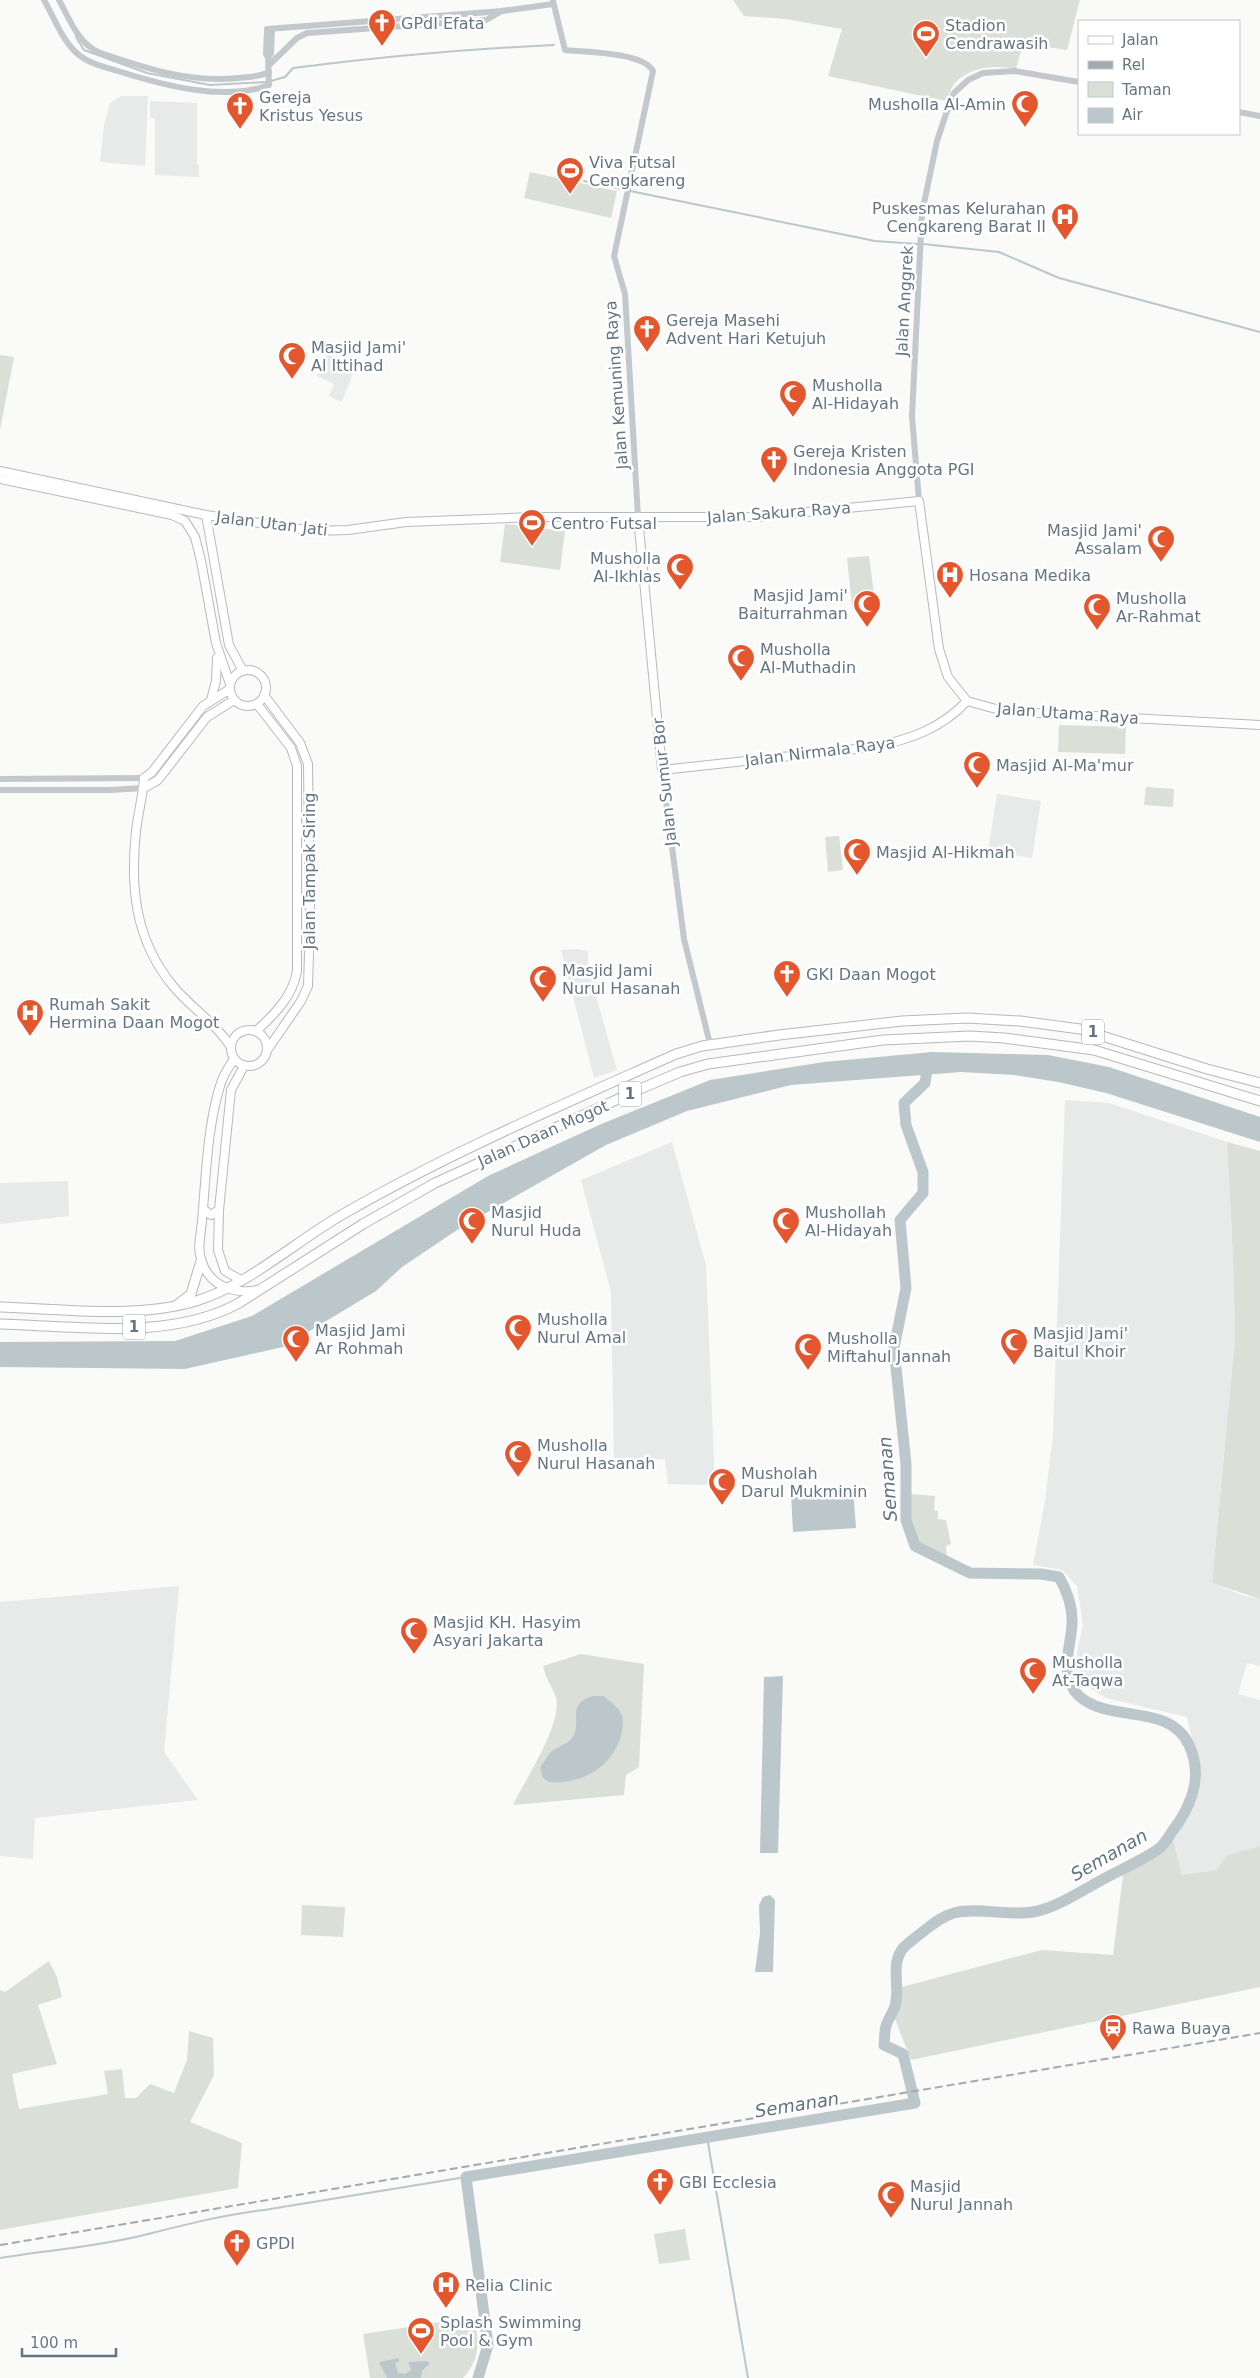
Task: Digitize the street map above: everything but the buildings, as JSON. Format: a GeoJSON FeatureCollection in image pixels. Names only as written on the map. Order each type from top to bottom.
{"type":"FeatureCollection","features":[{"type":"Feature","properties":{"kind":"highway","name":"Jalan Daan Mogot"},"geometry":{"type":"LineString","coordinates":[[0,1307],[118,1310],[174,1306],[197,1301],[241,1280],[344,1213],[432,1166],[676,1054],[710,1044],[920,1019],[967,1018],[1020,1021],[1080,1029],[1208,1069],[1260,1083]]}},
{"type":"Feature","properties":{"kind":"highway"},"geometry":{"type":"LineString","coordinates":[[920,1019],[921,1037]]}},
{"type":"Feature","properties":{"kind":"highway"},"geometry":{"type":"LineString","coordinates":[[908,1020],[910,1038]]}},
{"type":"Feature","properties":{"kind":"highway","name":"Jalan Daan Mogot"},"geometry":{"type":"LineString","coordinates":[[0,1324],[122,1327],[178,1324],[221,1312],[260,1290],[399,1202],[519,1143],[672,1076],[708,1064],[811,1048],[921,1037],[1004,1038],[1094,1050],[1260,1101]]}},
{"type":"Feature","properties":{"kind":"highway"},"geometry":{"type":"LineString","coordinates":[[511,1129],[509,1135],[519,1143]]}},
{"type":"Feature","properties":{"kind":"highway"},"geometry":{"type":"LineString","coordinates":[[493,1138],[500,1142],[498,1153]]}},
{"type":"Feature","properties":{"kind":"highway"},"geometry":{"type":"LineString","coordinates":[[174,1306],[191,1294],[201,1260]]}},
{"type":"Feature","properties":{"kind":"highway"},"geometry":{"type":"LineString","coordinates":[[13,1308],[13,1324]]}},
{"type":"Feature","properties":{"kind":"highway"},"geometry":{"type":"LineString","coordinates":[[26,1308],[26,1325]]}},
{"type":"Feature","properties":{"kind":"main road","name":"Jalan Utan Jati"},"geometry":{"type":"LineString","coordinates":[[0,472],[206,515],[291,528],[329,531],[406,522],[451,520],[534,517],[634,518]]}},
{"type":"Feature","properties":{"kind":"main road"},"geometry":{"type":"LineString","coordinates":[[0,479],[152,511],[183,520],[191,529],[198,550],[216,643],[230,686],[234,700],[247,706],[257,704],[264,695],[265,685],[261,676],[253,671],[243,671],[233,678],[230,686],[200,710],[152,772],[144,778],[144,788],[136,830],[135,867],[140,928],[156,961],[172,985],[220,1030],[231,1047],[234,1059],[244,1066],[257,1065],[262,1061],[268,1049],[264,1038],[256,1031],[245,1030],[236,1035],[231,1047]]}},
{"type":"Feature","properties":{"kind":"main road","name":"Jalan Sakura Raya"},"geometry":{"type":"LineString","coordinates":[[634,518],[756,517],[919,500]]}},
{"type":"Feature","properties":{"kind":"main road"},"geometry":{"type":"LineString","coordinates":[[919,500],[939,649],[948,677],[967,701]]}},
{"type":"Feature","properties":{"kind":"main road"},"geometry":{"type":"LineString","coordinates":[[206,515],[229,645],[243,671]]}},
{"type":"Feature","properties":{"kind":"main road"},"geometry":{"type":"LineString","coordinates":[[208,527],[213,519],[219,517]]}},
{"type":"Feature","properties":{"kind":"main road","name":"Jalan Sumur Bor"},"geometry":{"type":"LineString","coordinates":[[634,518],[640,532],[662,770]]}},
{"type":"Feature","properties":{"kind":"main road"},"geometry":{"type":"LineString","coordinates":[[640,532],[644,520],[652,518]]}},
{"type":"Feature","properties":{"kind":"main road"},"geometry":{"type":"LineString","coordinates":[[211,700],[217,675],[216,643]]}},
{"type":"Feature","properties":{"kind":"main road","name":"Jalan Tampak Siring"},"geometry":{"type":"LineString","coordinates":[[264,695],[300,743],[308,764],[310,921],[308,986],[301,1001],[268,1049]]}},
{"type":"Feature","properties":{"kind":"main road"},"geometry":{"type":"LineString","coordinates":[[144,788],[158,780],[207,717],[234,700]]}},
{"type":"Feature","properties":{"kind":"main road","name":"Jalan Utama Raya"},"geometry":{"type":"LineString","coordinates":[[967,701],[996,709],[1038,713],[1260,726]]}},
{"type":"Feature","properties":{"kind":"main road","name":"Jalan Nirmala Raya"},"geometry":{"type":"LineString","coordinates":[[662,770],[874,747],[907,740],[936,727],[967,701]]}},
{"type":"Feature","properties":{"kind":"main road","name":"Jalan Tampak Siring"},"geometry":{"type":"LineString","coordinates":[[256,1031],[271,1017],[295,982],[297,971],[298,871],[296,760],[290,748],[257,704]]}},
{"type":"Feature","properties":{"kind":"main road"},"geometry":{"type":"LineString","coordinates":[[220,1030],[236,1035]]}},
{"type":"Feature","properties":{"kind":"main road"},"geometry":{"type":"LineString","coordinates":[[234,1059],[224,1075],[219,1088],[212,1129],[203,1209],[201,1260],[214,1281],[226,1288],[242,1292],[260,1290]]}},
{"type":"Feature","properties":{"kind":"main road"},"geometry":{"type":"LineString","coordinates":[[241,1280],[225,1271],[219,1258],[219,1210],[231,1090],[244,1066]]}},
{"type":"Feature","properties":{"kind":"main road"},"geometry":{"type":"LineString","coordinates":[[203,1209],[211,1215],[219,1210]]}},
{"type":"Feature","properties":{"kind":"street"},"geometry":{"type":"LineString","coordinates":[[44,0],[72,48],[78,54],[95,63],[152,81],[199,90],[240,90],[269,76],[298,38],[307,33],[486,20],[502,11]]}},
{"type":"Feature","properties":{"kind":"street"},"geometry":{"type":"LineString","coordinates":[[59,0],[82,40],[89,48],[98,52],[163,73],[198,79],[269,76]]}},
{"type":"Feature","properties":{"kind":"street"},"geometry":{"type":"LineString","coordinates":[[269,76],[268,57],[266,54],[267,30],[502,11],[553,2]]}},
{"type":"Feature","properties":{"kind":"street","name":"Jalan Kemuning Raya"},"geometry":{"type":"LineString","coordinates":[[553,2],[563,46],[606,52],[643,62],[653,70],[614,262],[624,294],[634,518]]}},
{"type":"Feature","properties":{"kind":"street","name":"Jalan Anggrek"},"geometry":{"type":"LineString","coordinates":[[919,500],[912,416],[920,240],[925,195],[937,141],[949,106],[954,93],[968,80],[983,73],[1014,71],[1078,82]]}},
{"type":"Feature","properties":{"kind":"street"},"geometry":{"type":"LineString","coordinates":[[1240,112],[1260,116]]}},
{"type":"Feature","properties":{"kind":"street","name":"Jalan Sumur Bor"},"geometry":{"type":"LineString","coordinates":[[662,770],[684,939],[710,1044]]}},
{"type":"Feature","properties":{"kind":"street"},"geometry":{"type":"LineString","coordinates":[[0,779],[144,778]]}},
{"type":"Feature","properties":{"kind":"street"},"geometry":{"type":"LineString","coordinates":[[0,790],[109,790],[144,788]]}},
{"type":"Feature","properties":{"kind":"shaded area"},"geometry":{"type":"Polygon","coordinates":[[[121,96],[148,96],[145,166],[100,162],[104,125],[110,103],[121,96]]]}},
{"type":"Feature","properties":{"kind":"shaded area"},"geometry":{"type":"Polygon","coordinates":[[[150,101],[197,103],[197,164],[199,165],[199,177],[155,175],[155,118],[150,118],[150,101]]]}},
{"type":"Feature","properties":{"kind":"shaded area"},"geometry":{"type":"Polygon","coordinates":[[[327,353],[342,362],[347,369],[354,371],[342,402],[329,396],[334,384],[317,376],[327,353]]]}},
{"type":"Feature","properties":{"kind":"shaded area"},"geometry":{"type":"Polygon","coordinates":[[[997,794],[1041,801],[1032,858],[988,851],[997,794]]]}},
{"type":"Feature","properties":{"kind":"shaded area"},"geometry":{"type":"Polygon","coordinates":[[[577,949],[588,951],[588,968],[617,1070],[594,1078],[561,950],[577,949]]]}},
{"type":"Feature","properties":{"kind":"shaded area"},"geometry":{"type":"Polygon","coordinates":[[[1065,1100],[1109,1103],[1227,1142],[1235,1338],[1212,1583],[1242,1595],[1260,1599],[1260,1666],[1247,1663],[1238,1694],[1260,1700],[1260,1846],[1227,1855],[1216,1870],[1182,1875],[1173,1839],[1196,1801],[1201,1779],[1187,1717],[1106,1698],[1090,1688],[1078,1672],[1077,1651],[1083,1625],[1077,1586],[1062,1570],[1033,1565],[1045,1501],[1053,1435],[1065,1100]]]}},
{"type":"Feature","properties":{"kind":"shaded area"},"geometry":{"type":"Polygon","coordinates":[[[672,1142],[706,1265],[715,1485],[668,1484],[665,1459],[614,1460],[611,1292],[581,1180],[672,1142]]]}},
{"type":"Feature","properties":{"kind":"shaded area"},"geometry":{"type":"Polygon","coordinates":[[[68,1181],[69,1216],[0,1224],[0,1183],[68,1181]]]}},
{"type":"Feature","properties":{"kind":"shaded area"},"geometry":{"type":"Polygon","coordinates":[[[179,1586],[164,1752],[198,1800],[35,1818],[33,1859],[0,1856],[0,1602],[179,1586]]]}},
{"type":"Feature","properties":{"kind":"green space","name":"Stadion Cendrawasih"},"geometry":{"type":"Polygon","coordinates":[[[733,0],[1080,0],[1067,50],[1023,43],[1016,69],[992,67],[968,73],[961,77],[954,85],[946,101],[828,76],[842,29],[785,19],[744,16],[733,0]]]}},
{"type":"Feature","properties":{"kind":"green space","name":"Viva Futsal Cengkareng"},"geometry":{"type":"Polygon","coordinates":[[[530,172],[617,191],[611,218],[524,198],[530,172]]]}},
{"type":"Feature","properties":{"kind":"green space"},"geometry":{"type":"Polygon","coordinates":[[[0,355],[14,357],[0,430],[0,355]]]}},
{"type":"Feature","properties":{"kind":"green space","name":"Centro Futsal"},"geometry":{"type":"Polygon","coordinates":[[[505,524],[565,531],[560,570],[500,562],[505,524]]]}},
{"type":"Feature","properties":{"kind":"green space"},"geometry":{"type":"Polygon","coordinates":[[[869,556],[875,602],[852,605],[847,558],[869,556]]]}},
{"type":"Feature","properties":{"kind":"green space"},"geometry":{"type":"Polygon","coordinates":[[[1059,725],[1126,727],[1125,754],[1058,752],[1059,725]]]}},
{"type":"Feature","properties":{"kind":"green space"},"geometry":{"type":"Polygon","coordinates":[[[1146,787],[1174,789],[1173,807],[1144,805],[1146,787]]]}},
{"type":"Feature","properties":{"kind":"green space"},"geometry":{"type":"Polygon","coordinates":[[[839,836],[843,870],[828,872],[825,837],[839,836]]]}},
{"type":"Feature","properties":{"kind":"green space"},"geometry":{"type":"Polygon","coordinates":[[[1227,1142],[1260,1151],[1260,1599],[1212,1583],[1235,1338],[1227,1142]]]}},
{"type":"Feature","properties":{"kind":"green space"},"geometry":{"type":"Polygon","coordinates":[[[909,1494],[935,1496],[934,1510],[938,1511],[938,1519],[946,1520],[951,1544],[946,1546],[947,1557],[945,1560],[933,1554],[917,1541],[911,1526],[909,1494]]]}},
{"type":"Feature","properties":{"kind":"green space"},"geometry":{"type":"Polygon","coordinates":[[[581,1654],[644,1664],[639,1767],[626,1775],[624,1795],[513,1805],[548,1737],[557,1709],[556,1698],[543,1666],[581,1654]]]}},
{"type":"Feature","properties":{"kind":"green space"},"geometry":{"type":"Polygon","coordinates":[[[1173,1839],[1182,1875],[1216,1870],[1227,1855],[1260,1846],[1260,1987],[911,2060],[895,2019],[898,1988],[1042,1950],[1113,1955],[1124,1867],[1173,1839]]]}},
{"type":"Feature","properties":{"kind":"green space"},"geometry":{"type":"Polygon","coordinates":[[[302,1905],[345,1907],[343,1937],[301,1935],[302,1905]]]}},
{"type":"Feature","properties":{"kind":"green space"},"geometry":{"type":"Polygon","coordinates":[[[49,1961],[57,1977],[62,1997],[38,2005],[57,2064],[12,2074],[19,2109],[108,2094],[104,2071],[122,2069],[125,2098],[136,2098],[150,2084],[174,2093],[187,2060],[189,2031],[213,2038],[214,2075],[190,2122],[242,2143],[238,2188],[0,2230],[0,1990],[5,1992],[49,1961]]]}},
{"type":"Feature","properties":{"kind":"green space"},"geometry":{"type":"Polygon","coordinates":[[[685,2229],[690,2260],[659,2264],[654,2234],[685,2229]]]}},
{"type":"Feature","properties":{"kind":"green space","name":"Splash Swimming Pool & Gym"},"geometry":{"type":"Polygon","coordinates":[[[474,2317],[477,2334],[476,2356],[469,2371],[463,2378],[370,2378],[363,2334],[474,2317]]]}},
{"type":"Feature","properties":{"kind":"water"},"geometry":{"type":"Polygon","coordinates":[[[932,1052],[1048,1055],[1109,1067],[1260,1117],[1260,1142],[1106,1093],[1058,1082],[1014,1075],[961,1072],[791,1085],[687,1111],[606,1145],[463,1226],[402,1267],[376,1291],[283,1347],[185,1369],[0,1367],[0,1342],[175,1341],[252,1316],[488,1176],[599,1125],[710,1080],[824,1062],[932,1052]]]}},
{"type":"Feature","properties":{"kind":"water"},"geometry":{"type":"Polygon","coordinates":[[[853,1488],[856,1528],[793,1532],[791,1492],[853,1488]]]}},
{"type":"Feature","properties":{"kind":"water"},"geometry":{"type":"Polygon","coordinates":[[[783,1676],[778,1853],[760,1853],[764,1677],[783,1676]]]}},
{"type":"Feature","properties":{"kind":"water"},"geometry":{"type":"Polygon","coordinates":[[[592,1696],[604,1696],[621,1713],[622,1731],[615,1750],[601,1767],[592,1773],[572,1780],[549,1782],[543,1778],[540,1768],[552,1751],[572,1738],[576,1729],[577,1708],[584,1700],[592,1696]]]}},
{"type":"Feature","properties":{"kind":"water"},"geometry":{"type":"Polygon","coordinates":[[[770,1895],[775,1900],[773,1972],[755,1972],[760,1933],[759,1905],[763,1897],[770,1895]]]}},
{"type":"Feature","properties":{"kind":"water"},"geometry":{"type":"Polygon","coordinates":[[[399,2358],[399,2361],[395,2363],[398,2373],[405,2374],[411,2370],[408,2362],[426,2361],[430,2363],[422,2371],[421,2378],[387,2378],[379,2362],[399,2358]]]}},
{"type":"Feature","properties":{"kind":"waterway"},"geometry":{"type":"LineString","coordinates":[[76,37],[84,50],[147,73],[210,85],[266,82]]}},
{"type":"Feature","properties":{"kind":"waterway"},"geometry":{"type":"LineString","coordinates":[[271,81],[285,77],[293,68],[424,54],[554,45]]}},
{"type":"Feature","properties":{"kind":"waterway"},"geometry":{"type":"LineString","coordinates":[[584,181],[626,190]]}},
{"type":"Feature","properties":{"kind":"waterway"},"geometry":{"type":"LineString","coordinates":[[630,191],[875,241],[918,244]]}},
{"type":"Feature","properties":{"kind":"waterway"},"geometry":{"type":"LineString","coordinates":[[923,244],[999,252],[1059,278],[1260,332]]}},
{"type":"Feature","properties":{"kind":"waterway","name":"Semanan"},"geometry":{"type":"LineString","coordinates":[[478,2378],[488,2345],[466,2177],[915,2103],[903,2054],[884,2045],[885,2028],[894,2009],[896,1999],[897,1961],[904,1947],[935,1922],[954,1913],[963,1911],[1033,1912],[1067,1900],[1161,1847],[1181,1819],[1191,1799],[1194,1789],[1195,1767],[1189,1745],[1180,1732],[1168,1723],[1154,1718],[1106,1709],[1092,1704],[1079,1696],[1073,1688],[1067,1670],[1072,1611],[1059,1577],[1041,1574],[970,1573],[915,1546],[906,1520],[906,1464],[894,1348],[906,1288],[900,1220],[923,1193],[923,1172],[906,1125],[904,1103],[925,1083],[928,1064]]}},
{"type":"Feature","properties":{"kind":"waterway"},"geometry":{"type":"LineString","coordinates":[[707,2137],[748,2378]]}},
{"type":"Feature","properties":{"kind":"waterway"},"geometry":{"type":"LineString","coordinates":[[0,2258],[108,2243],[233,2215],[466,2177]]}},
{"type":"Feature","properties":{"kind":"railway"},"geometry":{"type":"LineString","coordinates":[[0,2245],[1260,2033]]}},
{"type":"Feature","properties":{"kind":"place","name":"GPdI Efata"},"geometry":{"type":"Point","coordinates":[382,47]}},
{"type":"Feature","properties":{"kind":"place","name":"Stadion Cendrawasih"},"geometry":{"type":"Point","coordinates":[926,58]}},
{"type":"Feature","properties":{"kind":"place","name":"Musholla Al-Amin"},"geometry":{"type":"Point","coordinates":[1025,128]}},
{"type":"Feature","properties":{"kind":"place","name":"Gereja Kristus Yesus"},"geometry":{"type":"Point","coordinates":[240,130]}},
{"type":"Feature","properties":{"kind":"place","name":"Viva Futsal Cengkareng"},"geometry":{"type":"Point","coordinates":[570,195]}},
{"type":"Feature","properties":{"kind":"place","name":"Puskesmas Kelurahan Cengkareng Barat II"},"geometry":{"type":"Point","coordinates":[1065,241]}},
{"type":"Feature","properties":{"kind":"place","name":"Gereja Masehi Advent Hari Ketujuh"},"geometry":{"type":"Point","coordinates":[647,353]}},
{"type":"Feature","properties":{"kind":"place","name":"Masjid Jami' Al Ittihad"},"geometry":{"type":"Point","coordinates":[292,380]}},
{"type":"Feature","properties":{"kind":"place","name":"Musholla Al-Hidayah"},"geometry":{"type":"Point","coordinates":[793,418]}},
{"type":"Feature","properties":{"kind":"place","name":"Gereja Kristen Indonesia Anggota PGI"},"geometry":{"type":"Point","coordinates":[774,484]}},
{"type":"Feature","properties":{"kind":"place","name":"Centro Futsal"},"geometry":{"type":"Point","coordinates":[532,547]}},
{"type":"Feature","properties":{"kind":"place","name":"Masjid Jami' Assalam"},"geometry":{"type":"Point","coordinates":[1161,563]}},
{"type":"Feature","properties":{"kind":"place","name":"Musholla Al-Ikhlas"},"geometry":{"type":"Point","coordinates":[680,591]}},
{"type":"Feature","properties":{"kind":"place","name":"Hosana Medika"},"geometry":{"type":"Point","coordinates":[950,599]}},
{"type":"Feature","properties":{"kind":"place","name":"Masjid Jami' Baiturrahman"},"geometry":{"type":"Point","coordinates":[867,628]}},
{"type":"Feature","properties":{"kind":"place","name":"Musholla Ar-Rahmat"},"geometry":{"type":"Point","coordinates":[1097,631]}},
{"type":"Feature","properties":{"kind":"place","name":"Musholla Al-Muthadin"},"geometry":{"type":"Point","coordinates":[741,682]}},
{"type":"Feature","properties":{"kind":"place","name":"Masjid Al-Ma'mur"},"geometry":{"type":"Point","coordinates":[977,789]}},
{"type":"Feature","properties":{"kind":"place","name":"Masjid Al-Hikmah"},"geometry":{"type":"Point","coordinates":[857,876]}},
{"type":"Feature","properties":{"kind":"place","name":"GKI Daan Mogot"},"geometry":{"type":"Point","coordinates":[787,998]}},
{"type":"Feature","properties":{"kind":"place","name":"Masjid Jami Nurul Hasanah"},"geometry":{"type":"Point","coordinates":[543,1003]}},
{"type":"Feature","properties":{"kind":"place","name":"Rumah Sakit Hermina Daan Mogot"},"geometry":{"type":"Point","coordinates":[30,1037]}},
{"type":"Feature","properties":{"kind":"place","name":"Masjid Nurul Huda"},"geometry":{"type":"Point","coordinates":[472,1245]}},
{"type":"Feature","properties":{"kind":"place","name":"Mushollah Al-Hidayah"},"geometry":{"type":"Point","coordinates":[786,1245]}},
{"type":"Feature","properties":{"kind":"place","name":"Musholla Nurul Amal"},"geometry":{"type":"Point","coordinates":[518,1352]}},
{"type":"Feature","properties":{"kind":"place","name":"Masjid Jami Ar Rohmah"},"geometry":{"type":"Point","coordinates":[296,1363]}},
{"type":"Feature","properties":{"kind":"place","name":"Masjid Jami' Baitul Khoir"},"geometry":{"type":"Point","coordinates":[1014,1366]}},
{"type":"Feature","properties":{"kind":"place","name":"Musholla Miftahul Jannah"},"geometry":{"type":"Point","coordinates":[808,1371]}},
{"type":"Feature","properties":{"kind":"place","name":"Musholla Nurul Hasanah"},"geometry":{"type":"Point","coordinates":[518,1478]}},
{"type":"Feature","properties":{"kind":"place","name":"Musholah Darul Mukminin"},"geometry":{"type":"Point","coordinates":[722,1506]}},
{"type":"Feature","properties":{"kind":"place","name":"Masjid KH. Hasyim Asyari Jakarta"},"geometry":{"type":"Point","coordinates":[414,1655]}},
{"type":"Feature","properties":{"kind":"place","name":"Musholla At-Taqwa"},"geometry":{"type":"Point","coordinates":[1033,1695]}},
{"type":"Feature","properties":{"kind":"place","name":"Rawa Buaya"},"geometry":{"type":"Point","coordinates":[1113,2052]}},
{"type":"Feature","properties":{"kind":"place","name":"GBI Ecclesia"},"geometry":{"type":"Point","coordinates":[660,2206]}},
{"type":"Feature","properties":{"kind":"place","name":"Masjid Nurul Jannah"},"geometry":{"type":"Point","coordinates":[891,2219]}},
{"type":"Feature","properties":{"kind":"place","name":"GPDI"},"geometry":{"type":"Point","coordinates":[237,2267]}},
{"type":"Feature","properties":{"kind":"place","name":"Relia Clinic"},"geometry":{"type":"Point","coordinates":[446,2309]}},
{"type":"Feature","properties":{"kind":"place","name":"Splash Swimming Pool & Gym"},"geometry":{"type":"Point","coordinates":[421,2355]}}]}
